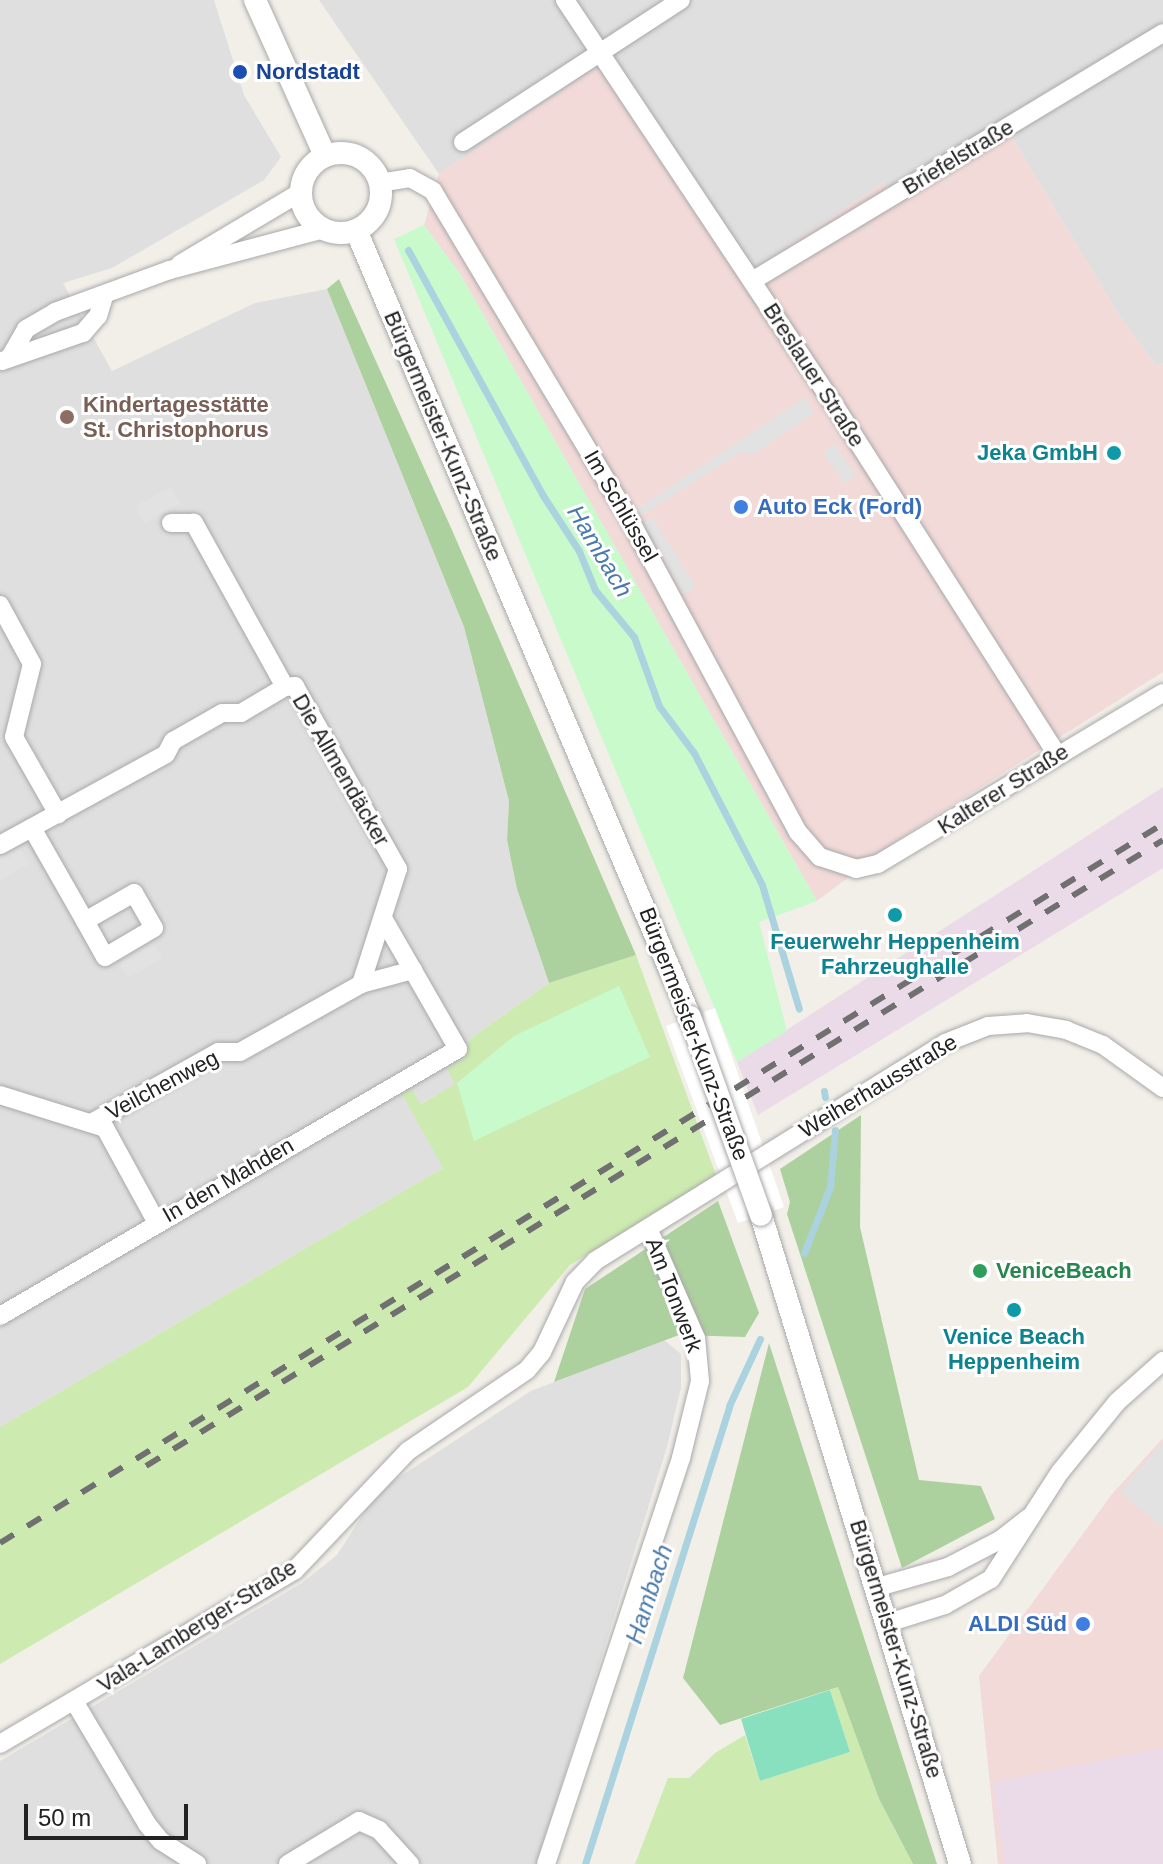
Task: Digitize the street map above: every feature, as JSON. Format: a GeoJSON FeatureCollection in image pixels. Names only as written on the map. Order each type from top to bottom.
{"type":"FeatureCollection","features":[{"type":"Feature","properties":{"kind":"street"},"geometry":{"type":"LineString","coordinates":[[255,0],[325,156]]}},
{"type":"Feature","properties":{"kind":"street","name":"Breslauer Straße"},"geometry":{"type":"LineString","coordinates":[[565,0],[752,281],[1057,754]]}},
{"type":"Feature","properties":{"kind":"street"},"geometry":{"type":"LineString","coordinates":[[463,142],[681,0]]}},
{"type":"Feature","properties":{"kind":"street","name":"Briefelstraße"},"geometry":{"type":"LineString","coordinates":[[752,281],[1163,33]]}},
{"type":"Feature","properties":{"kind":"street"},"geometry":{"type":"LineString","coordinates":[[5,360],[34,323],[170,270],[324,229],[356,230],[379,206],[379,183],[374,170],[352,155],[325,156],[308,171],[301,192],[307,214],[324,229]]}},
{"type":"Feature","properties":{"kind":"street","name":"Im Schlüssel"},"geometry":{"type":"LineString","coordinates":[[379,183],[410,178],[433,191],[632,524],[798,832],[820,857],[838,866]]}},
{"type":"Feature","properties":{"kind":"street"},"geometry":{"type":"LineString","coordinates":[[170,270],[301,192]]}},
{"type":"Feature","properties":{"kind":"street","name":"Bürgermeister-Kunz-Straße"},"geometry":{"type":"LineString","coordinates":[[356,230],[690,1017],[761,1215],[878,1587],[960,1864]]}},
{"type":"Feature","properties":{"kind":"street"},"geometry":{"type":"LineString","coordinates":[[5,360],[83,333],[98,316],[104,296]]}},
{"type":"Feature","properties":{"kind":"street","name":"Die Allmendäcker"},"geometry":{"type":"LineString","coordinates":[[171,523],[194,523],[285,687],[295,686],[398,869],[383,918]]}},
{"type":"Feature","properties":{"kind":"street"},"geometry":{"type":"LineString","coordinates":[[0,605],[32,664],[14,737],[58,814]]}},
{"type":"Feature","properties":{"kind":"street"},"geometry":{"type":"LineString","coordinates":[[0,845],[166,754],[173,741],[222,713],[241,713],[285,687]]}},
{"type":"Feature","properties":{"kind":"street","name":"Kalterer Straße"},"geometry":{"type":"LineString","coordinates":[[838,866],[878,864],[1163,693]]}},
{"type":"Feature","properties":{"kind":"street"},"geometry":{"type":"LineString","coordinates":[[32,828],[85,921]]}},
{"type":"Feature","properties":{"kind":"street"},"geometry":{"type":"LineString","coordinates":[[383,918],[413,970]]}},
{"type":"Feature","properties":{"kind":"street"},"geometry":{"type":"LineString","coordinates":[[361,984],[383,918]]}},
{"type":"Feature","properties":{"kind":"street","name":"Veilchenweg"},"geometry":{"type":"LineString","coordinates":[[91,1123],[218,1052],[240,1052],[361,984],[413,970]]}},
{"type":"Feature","properties":{"kind":"street","name":"In den Mahden"},"geometry":{"type":"LineString","coordinates":[[0,1316],[156,1221],[458,1049],[413,970]]}},
{"type":"Feature","properties":{"kind":"street","name":"Weiherhausstraße"},"geometry":{"type":"LineString","coordinates":[[648,1228],[945,1043],[988,1026],[1014,1024],[1066,1030],[1103,1045],[1163,1088]]}},
{"type":"Feature","properties":{"kind":"street","name":"Veilchenweg"},"geometry":{"type":"LineString","coordinates":[[0,1095],[105,1128],[156,1221]]}},
{"type":"Feature","properties":{"kind":"street","name":"Am Tonwerk"},"geometry":{"type":"LineString","coordinates":[[376,1483],[408,1451],[527,1370],[583,1273],[648,1228],[696,1338],[700,1381],[681,1458],[546,1864]]}},
{"type":"Feature","properties":{"kind":"street"},"geometry":{"type":"LineString","coordinates":[[888,1623],[945,1605],[991,1579],[1033,1513],[1117,1402],[1163,1361]]}},
{"type":"Feature","properties":{"kind":"street","name":"Vala-Lamberger-Straße"},"geometry":{"type":"LineString","coordinates":[[0,1744],[295,1570],[376,1483]]}},
{"type":"Feature","properties":{"kind":"street"},"geometry":{"type":"LineString","coordinates":[[878,1587],[948,1567],[1000,1540],[1033,1513]]}},
{"type":"Feature","properties":{"kind":"street"},"geometry":{"type":"LineString","coordinates":[[74,1701],[147,1824],[161,1841],[197,1864]]}},
{"type":"Feature","properties":{"kind":"street"},"geometry":{"type":"LineString","coordinates":[[288,1864],[359,1821],[379,1830],[410,1864]]}},
{"type":"Feature","properties":{"kind":"shaded area"},"geometry":{"type":"Polygon","coordinates":[[[0,0],[214,0],[244,95],[281,157],[264,180],[112,268],[63,283],[112,371],[255,303],[327,289],[464,627],[509,801],[507,840],[517,889],[549,983],[470,1039],[456,1084],[420,1104],[443,1168],[0,1427],[0,0]]]}},
{"type":"Feature","properties":{"kind":"shaded area"},"geometry":{"type":"Polygon","coordinates":[[[319,0],[1163,0],[1163,363],[1156,366],[1117,312],[1011,136],[897,203],[884,182],[740,279],[519,122],[439,174],[319,0]]]}},
{"type":"Feature","properties":{"kind":"shaded area"},"geometry":{"type":"Polygon","coordinates":[[[598,66],[740,279],[884,182],[897,203],[1011,136],[1117,312],[1156,366],[1163,363],[1163,672],[902,837],[817,901],[460,274],[424,225],[439,174],[598,66]]]}},
{"type":"Feature","properties":{"kind":"shaded area"},"geometry":{"type":"Polygon","coordinates":[[[805,397],[814,413],[752,455],[741,452],[642,515],[637,509],[805,397]]]}},
{"type":"Feature","properties":{"kind":"shaded area"},"geometry":{"type":"Polygon","coordinates":[[[835,444],[856,475],[844,483],[823,452],[835,444]]]}},
{"type":"Feature","properties":{"kind":"shaded area"},"geometry":{"type":"Polygon","coordinates":[[[171,487],[180,504],[144,523],[135,506],[171,487]]]}},
{"type":"Feature","properties":{"kind":"shaded area"},"geometry":{"type":"Polygon","coordinates":[[[652,517],[696,587],[684,595],[643,523],[652,517]]]}},
{"type":"Feature","properties":{"kind":"shaded area"},"geometry":{"type":"Polygon","coordinates":[[[1163,787],[1163,868],[758,1115],[737,1062],[1163,787]]]}},
{"type":"Feature","properties":{"kind":"shaded area"},"geometry":{"type":"Polygon","coordinates":[[[18,844],[29,864],[0,880],[0,854],[18,844]]]}},
{"type":"Feature","properties":{"kind":"shaded area"},"geometry":{"type":"Polygon","coordinates":[[[154,943],[163,958],[128,978],[119,963],[154,943]]]}},
{"type":"Feature","properties":{"kind":"shaded area"},"geometry":{"type":"Polygon","coordinates":[[[664,1340],[681,1354],[681,1388],[667,1447],[537,1864],[0,1864],[0,1761],[302,1583],[337,1555],[378,1491],[531,1391],[664,1340]]]}},
{"type":"Feature","properties":{"kind":"shaded area"},"geometry":{"type":"Polygon","coordinates":[[[1163,1438],[1163,1864],[998,1864],[979,1676],[1112,1494],[1163,1438]]]}},
{"type":"Feature","properties":{"kind":"shaded area"},"geometry":{"type":"Polygon","coordinates":[[[1163,1442],[1163,1528],[1120,1492],[1163,1442]]]}},
{"type":"Feature","properties":{"kind":"shaded area"},"geometry":{"type":"Polygon","coordinates":[[[1163,1748],[1163,1864],[1005,1864],[993,1782],[1163,1748]]]}},
{"type":"Feature","properties":{"kind":"green space"},"geometry":{"type":"Polygon","coordinates":[[[424,225],[460,274],[817,901],[759,922],[787,1031],[737,1062],[394,239],[424,225]]]}},
{"type":"Feature","properties":{"kind":"green space"},"geometry":{"type":"Polygon","coordinates":[[[339,279],[452,530],[636,955],[549,983],[517,889],[507,840],[509,801],[464,627],[327,289],[339,279]]]}},
{"type":"Feature","properties":{"kind":"green space"},"geometry":{"type":"Polygon","coordinates":[[[636,955],[716,1175],[570,1265],[468,1387],[0,1664],[0,1427],[443,1168],[402,1094],[411,1089],[421,1104],[455,1084],[447,1069],[464,1059],[470,1039],[549,983],[636,955]]]}},
{"type":"Feature","properties":{"kind":"green space"},"geometry":{"type":"Polygon","coordinates":[[[619,986],[650,1057],[474,1141],[457,1083],[514,1036],[619,986]]]}},
{"type":"Feature","properties":{"kind":"green space"},"geometry":{"type":"Polygon","coordinates":[[[861,1115],[860,1227],[919,1480],[981,1486],[995,1519],[902,1568],[787,1214],[790,1202],[780,1169],[861,1115]]]}},
{"type":"Feature","properties":{"kind":"green space"},"geometry":{"type":"Polygon","coordinates":[[[718,1201],[759,1313],[745,1337],[679,1335],[554,1382],[585,1289],[718,1201]]]}},
{"type":"Feature","properties":{"kind":"green space"},"geometry":{"type":"Polygon","coordinates":[[[769,1343],[937,1864],[913,1864],[879,1799],[838,1687],[720,1725],[683,1678],[769,1343]]]}},
{"type":"Feature","properties":{"kind":"green space"},"geometry":{"type":"Polygon","coordinates":[[[838,1687],[879,1799],[913,1864],[635,1864],[668,1778],[689,1778],[715,1753],[745,1735],[760,1781],[850,1752],[830,1690],[838,1687]]]}},
{"type":"Feature","properties":{"kind":"green space"},"geometry":{"type":"Polygon","coordinates":[[[830,1690],[850,1752],[760,1781],[741,1719],[830,1690]]]}},
{"type":"Feature","properties":{"kind":"pier"},"geometry":{"type":"Polygon","coordinates":[[[715,1008],[784,1207],[738,1223],[666,1026],[715,1008]]]}},
{"type":"Feature","properties":{"kind":"waterway","name":"Hambach"},"geometry":{"type":"LineString","coordinates":[[408,250],[542,494],[579,551],[595,590],[634,637],[659,706],[694,753],[762,885],[799,1009]]}},
{"type":"Feature","properties":{"kind":"waterway","name":"Hambach"},"geometry":{"type":"LineString","coordinates":[[824,1091],[825,1097]]}},
{"type":"Feature","properties":{"kind":"waterway","name":"Hambach"},"geometry":{"type":"LineString","coordinates":[[804,1253],[830,1187],[835,1130]]}},
{"type":"Feature","properties":{"kind":"waterway","name":"Hambach"},"geometry":{"type":"LineString","coordinates":[[585,1864],[729,1406],[760,1339]]}},
{"type":"Feature","properties":{"kind":"railway"},"geometry":{"type":"LineString","coordinates":[[0,1543],[1163,824]]}},
{"type":"Feature","properties":{"kind":"railway"},"geometry":{"type":"LineString","coordinates":[[146,1466],[1163,840]]}},
{"type":"Feature","properties":{"kind":"place","name":"Nordstadt"},"geometry":{"type":"Point","coordinates":[240,72]}},
{"type":"Feature","properties":{"kind":"place","name":"Kindertagesstätte St. Christophorus"},"geometry":{"type":"Point","coordinates":[67,417]}},
{"type":"Feature","properties":{"kind":"place","name":"Jeka GmbH"},"geometry":{"type":"Point","coordinates":[1114,453]}},
{"type":"Feature","properties":{"kind":"place","name":"Auto Eck (Ford)"},"geometry":{"type":"Point","coordinates":[741,507]}},
{"type":"Feature","properties":{"kind":"place","name":"Feuerwehr Heppenheim Fahrzeughalle"},"geometry":{"type":"Point","coordinates":[895,915]}},
{"type":"Feature","properties":{"kind":"place","name":"VeniceBeach"},"geometry":{"type":"Point","coordinates":[980,1271]}},
{"type":"Feature","properties":{"kind":"place","name":"Venice Beach Heppenheim"},"geometry":{"type":"Point","coordinates":[1014,1310]}},
{"type":"Feature","properties":{"kind":"place","name":"ALDI Süd"},"geometry":{"type":"Point","coordinates":[1083,1624]}}]}
